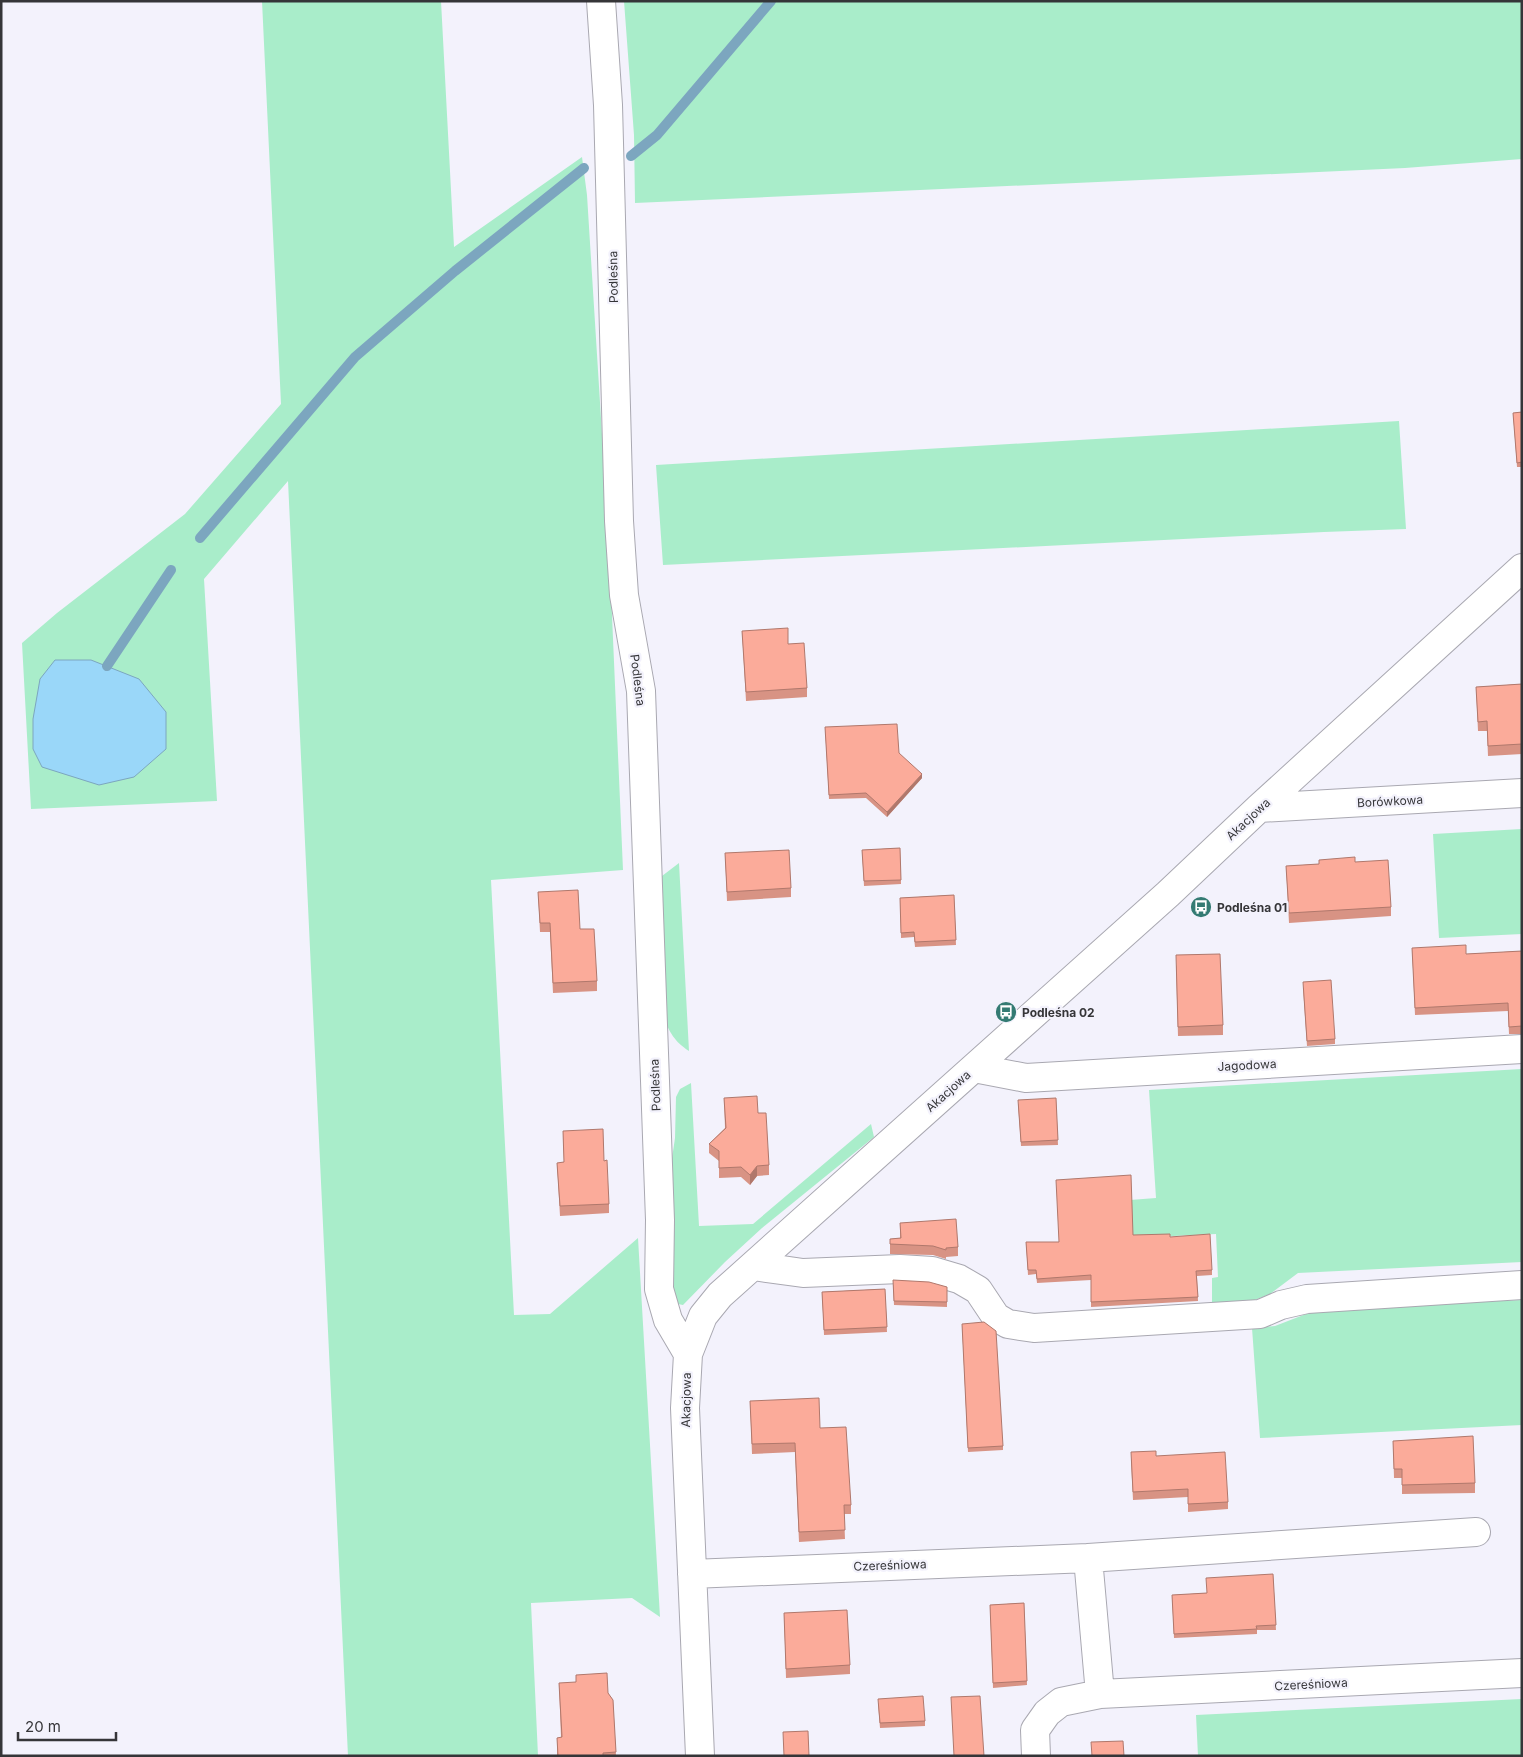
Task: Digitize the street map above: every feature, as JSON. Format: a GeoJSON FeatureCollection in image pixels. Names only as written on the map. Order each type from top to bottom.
{"type":"FeatureCollection","features":[{"type":"Feature","properties":{"kind":"street","name":"Podleśna"},"geometry":{"type":"LineString","coordinates":[[601,1],[608,105],[619,522],[624,595],[641,691],[660,1210],[659,1289],[668,1320],[688,1354]]}},
{"type":"Feature","properties":{"kind":"street","name":"Akacjowa"},"geometry":{"type":"LineString","coordinates":[[700,1756],[685,1408],[688,1354],[703,1316],[720,1295],[1168,894],[1259,808],[1522,568]]}},
{"type":"Feature","properties":{"kind":"street","name":"Borówkowa"},"geometry":{"type":"LineString","coordinates":[[1259,808],[1522,793]]}},
{"type":"Feature","properties":{"kind":"street","name":"Jagodowa"},"geometry":{"type":"LineString","coordinates":[[974,1068],[1026,1078],[1522,1049]]}},
{"type":"Feature","properties":{"kind":"street"},"geometry":{"type":"LineString","coordinates":[[753,1266],[803,1273],[900,1269],[932,1271],[959,1279],[978,1290],[996,1317],[1008,1324],[1034,1328],[1260,1314],[1280,1305],[1306,1299],[1522,1285]]}},
{"type":"Feature","properties":{"kind":"street","name":"Czereśniowa"},"geometry":{"type":"LineString","coordinates":[[692,1574],[1088,1558],[1476,1532]]}},
{"type":"Feature","properties":{"kind":"street"},"geometry":{"type":"LineString","coordinates":[[1088,1558],[1100,1694]]}},
{"type":"Feature","properties":{"kind":"street","name":"Czereśniowa"},"geometry":{"type":"LineString","coordinates":[[1036,1756],[1035,1730],[1047,1713],[1061,1702],[1100,1694],[1522,1673]]}},
{"type":"Feature","properties":{"kind":"green space"},"geometry":{"type":"Polygon","coordinates":[[[262,1],[441,1],[454,247],[582,157],[587,195],[609,546],[623,870],[491,880],[514,1315],[550,1314],[638,1238],[660,1617],[632,1598],[531,1603],[538,1756],[348,1756],[288,481],[204,579],[217,801],[31,809],[22,643],[57,613],[185,514],[281,404],[262,1]]]}},
{"type":"Feature","properties":{"kind":"green space"},"geometry":{"type":"Polygon","coordinates":[[[624,1],[1522,1],[1522,159],[1405,168],[635,203],[634,135],[624,1]]]}},
{"type":"Feature","properties":{"kind":"green space"},"geometry":{"type":"Polygon","coordinates":[[[1399,421],[1406,529],[663,565],[656,465],[1399,421]]]}},
{"type":"Feature","properties":{"kind":"green space"},"geometry":{"type":"Polygon","coordinates":[[[1522,829],[1522,934],[1439,938],[1433,834],[1522,829]]]}},
{"type":"Feature","properties":{"kind":"green space"},"geometry":{"type":"Polygon","coordinates":[[[679,863],[689,1051],[673,1036],[663,1016],[659,894],[662,876],[679,863]]]}},
{"type":"Feature","properties":{"kind":"green space"},"geometry":{"type":"Polygon","coordinates":[[[1522,1069],[1522,1262],[1298,1273],[1270,1294],[1252,1301],[1212,1306],[1212,1278],[1218,1277],[1216,1234],[1130,1238],[1130,1200],[1156,1198],[1149,1090],[1522,1069]]]}},
{"type":"Feature","properties":{"kind":"green space"},"geometry":{"type":"Polygon","coordinates":[[[691,1083],[699,1226],[753,1224],[871,1124],[874,1137],[762,1228],[683,1305],[678,1304],[672,1289],[670,1172],[675,1138],[676,1097],[680,1089],[691,1083]]]}},
{"type":"Feature","properties":{"kind":"green space"},"geometry":{"type":"Polygon","coordinates":[[[1522,1300],[1522,1425],[1260,1438],[1252,1328],[1275,1326],[1319,1309],[1522,1300]]]}},
{"type":"Feature","properties":{"kind":"green space"},"geometry":{"type":"Polygon","coordinates":[[[1522,1699],[1522,1756],[1198,1756],[1196,1715],[1522,1699]]]}},
{"type":"Feature","properties":{"kind":"water"},"geometry":{"type":"Polygon","coordinates":[[[55,660],[91,660],[139,679],[166,712],[166,749],[134,777],[99,785],[42,767],[33,749],[33,719],[40,679],[55,660]]]}},
{"type":"Feature","properties":{"kind":"building"},"geometry":{"type":"Polygon","coordinates":[[[1522,412],[1522,462],[1517,463],[1513,413],[1522,412]]]}},
{"type":"Feature","properties":{"kind":"building"},"geometry":{"type":"Polygon","coordinates":[[[788,628],[788,644],[804,643],[807,688],[746,692],[742,631],[788,628]]]}},
{"type":"Feature","properties":{"kind":"building"},"geometry":{"type":"Polygon","coordinates":[[[1522,684],[1522,744],[1488,746],[1487,721],[1478,722],[1476,687],[1522,684]]]}},
{"type":"Feature","properties":{"kind":"building"},"geometry":{"type":"Polygon","coordinates":[[[897,724],[899,753],[922,774],[887,812],[866,793],[829,795],[825,727],[897,724]]]}},
{"type":"Feature","properties":{"kind":"building"},"geometry":{"type":"Polygon","coordinates":[[[900,848],[901,880],[864,881],[862,850],[900,848]]]}},
{"type":"Feature","properties":{"kind":"building"},"geometry":{"type":"Polygon","coordinates":[[[789,850],[791,888],[727,892],[725,853],[789,850]]]}},
{"type":"Feature","properties":{"kind":"building"},"geometry":{"type":"Polygon","coordinates":[[[1355,857],[1355,862],[1388,860],[1391,907],[1289,913],[1286,866],[1319,864],[1319,860],[1355,857]]]}},
{"type":"Feature","properties":{"kind":"building"},"geometry":{"type":"Polygon","coordinates":[[[578,890],[580,929],[594,929],[597,981],[553,983],[550,923],[540,923],[538,892],[578,890]]]}},
{"type":"Feature","properties":{"kind":"building"},"geometry":{"type":"Polygon","coordinates":[[[954,895],[956,940],[915,942],[914,932],[901,933],[900,898],[954,895]]]}},
{"type":"Feature","properties":{"kind":"building"},"geometry":{"type":"Polygon","coordinates":[[[1466,945],[1466,954],[1522,951],[1522,1026],[1509,1027],[1508,1003],[1415,1008],[1412,948],[1466,945]]]}},
{"type":"Feature","properties":{"kind":"building"},"geometry":{"type":"Polygon","coordinates":[[[1220,954],[1223,1025],[1178,1027],[1176,955],[1220,954]]]}},
{"type":"Feature","properties":{"kind":"building"},"geometry":{"type":"Polygon","coordinates":[[[1331,980],[1335,1039],[1307,1041],[1303,982],[1331,980]]]}},
{"type":"Feature","properties":{"kind":"building"},"geometry":{"type":"Polygon","coordinates":[[[757,1096],[758,1113],[766,1113],[769,1165],[757,1166],[750,1175],[741,1167],[719,1168],[719,1151],[709,1144],[726,1128],[724,1098],[757,1096]]]}},
{"type":"Feature","properties":{"kind":"building"},"geometry":{"type":"Polygon","coordinates":[[[1056,1098],[1058,1140],[1021,1142],[1018,1100],[1056,1098]]]}},
{"type":"Feature","properties":{"kind":"building"},"geometry":{"type":"Polygon","coordinates":[[[603,1129],[604,1161],[607,1160],[609,1204],[560,1206],[557,1163],[564,1162],[563,1131],[603,1129]]]}},
{"type":"Feature","properties":{"kind":"building"},"geometry":{"type":"Polygon","coordinates":[[[1131,1175],[1133,1235],[1170,1234],[1170,1237],[1210,1234],[1212,1270],[1196,1271],[1198,1297],[1091,1302],[1091,1275],[1037,1279],[1036,1270],[1028,1270],[1026,1242],[1059,1242],[1056,1180],[1131,1175]]]}},
{"type":"Feature","properties":{"kind":"building"},"geometry":{"type":"Polygon","coordinates":[[[956,1219],[958,1247],[946,1248],[946,1250],[933,1246],[890,1244],[890,1239],[901,1238],[900,1223],[956,1219]]]}},
{"type":"Feature","properties":{"kind":"building"},"geometry":{"type":"Polygon","coordinates":[[[893,1280],[929,1282],[947,1287],[947,1302],[894,1301],[893,1280]]]}},
{"type":"Feature","properties":{"kind":"building"},"geometry":{"type":"Polygon","coordinates":[[[885,1289],[887,1327],[824,1330],[822,1292],[885,1289]]]}},
{"type":"Feature","properties":{"kind":"building"},"geometry":{"type":"Polygon","coordinates":[[[984,1322],[996,1331],[1003,1446],[968,1448],[962,1324],[984,1322]]]}},
{"type":"Feature","properties":{"kind":"building"},"geometry":{"type":"Polygon","coordinates":[[[819,1398],[820,1428],[846,1427],[851,1505],[844,1505],[845,1530],[799,1532],[795,1443],[752,1444],[750,1401],[819,1398]]]}},
{"type":"Feature","properties":{"kind":"building"},"geometry":{"type":"Polygon","coordinates":[[[1473,1436],[1475,1483],[1402,1485],[1402,1469],[1394,1469],[1393,1441],[1473,1436]]]}},
{"type":"Feature","properties":{"kind":"building"},"geometry":{"type":"Polygon","coordinates":[[[1156,1451],[1156,1456],[1225,1452],[1228,1502],[1188,1504],[1188,1489],[1133,1492],[1131,1452],[1156,1451]]]}},
{"type":"Feature","properties":{"kind":"building"},"geometry":{"type":"Polygon","coordinates":[[[1273,1574],[1276,1625],[1256,1626],[1257,1629],[1174,1634],[1172,1595],[1207,1593],[1206,1578],[1273,1574]]]}},
{"type":"Feature","properties":{"kind":"building"},"geometry":{"type":"Polygon","coordinates":[[[1024,1603],[1027,1681],[993,1683],[990,1605],[1024,1603]]]}},
{"type":"Feature","properties":{"kind":"building"},"geometry":{"type":"Polygon","coordinates":[[[847,1610],[850,1665],[786,1669],[784,1613],[847,1610]]]}},
{"type":"Feature","properties":{"kind":"building"},"geometry":{"type":"Polygon","coordinates":[[[607,1673],[608,1693],[613,1700],[616,1752],[603,1753],[603,1756],[558,1756],[557,1738],[562,1737],[559,1683],[576,1682],[576,1675],[607,1673]]]}},
{"type":"Feature","properties":{"kind":"building"},"geometry":{"type":"Polygon","coordinates":[[[923,1696],[925,1721],[880,1723],[878,1699],[923,1696]]]}},
{"type":"Feature","properties":{"kind":"building"},"geometry":{"type":"Polygon","coordinates":[[[980,1696],[984,1756],[954,1756],[951,1697],[980,1696]]]}},
{"type":"Feature","properties":{"kind":"building"},"geometry":{"type":"Polygon","coordinates":[[[808,1731],[809,1756],[784,1756],[783,1732],[808,1731]]]}},
{"type":"Feature","properties":{"kind":"building"},"geometry":{"type":"Polygon","coordinates":[[[1123,1741],[1124,1756],[1092,1756],[1091,1742],[1123,1741]]]}},
{"type":"Feature","properties":{"kind":"waterway"},"geometry":{"type":"LineString","coordinates":[[631,156],[657,135],[771,1]]}},
{"type":"Feature","properties":{"kind":"waterway"},"geometry":{"type":"LineString","coordinates":[[200,538],[355,357],[455,271],[584,168]]}},
{"type":"Feature","properties":{"kind":"waterway"},"geometry":{"type":"LineString","coordinates":[[107,666],[171,570]]}},
{"type":"Feature","properties":{"kind":"place","name":"Podleśna 01"},"geometry":{"type":"Point","coordinates":[1201,907]}},
{"type":"Feature","properties":{"kind":"place","name":"Podleśna 02"},"geometry":{"type":"Point","coordinates":[1006,1012]}}]}
